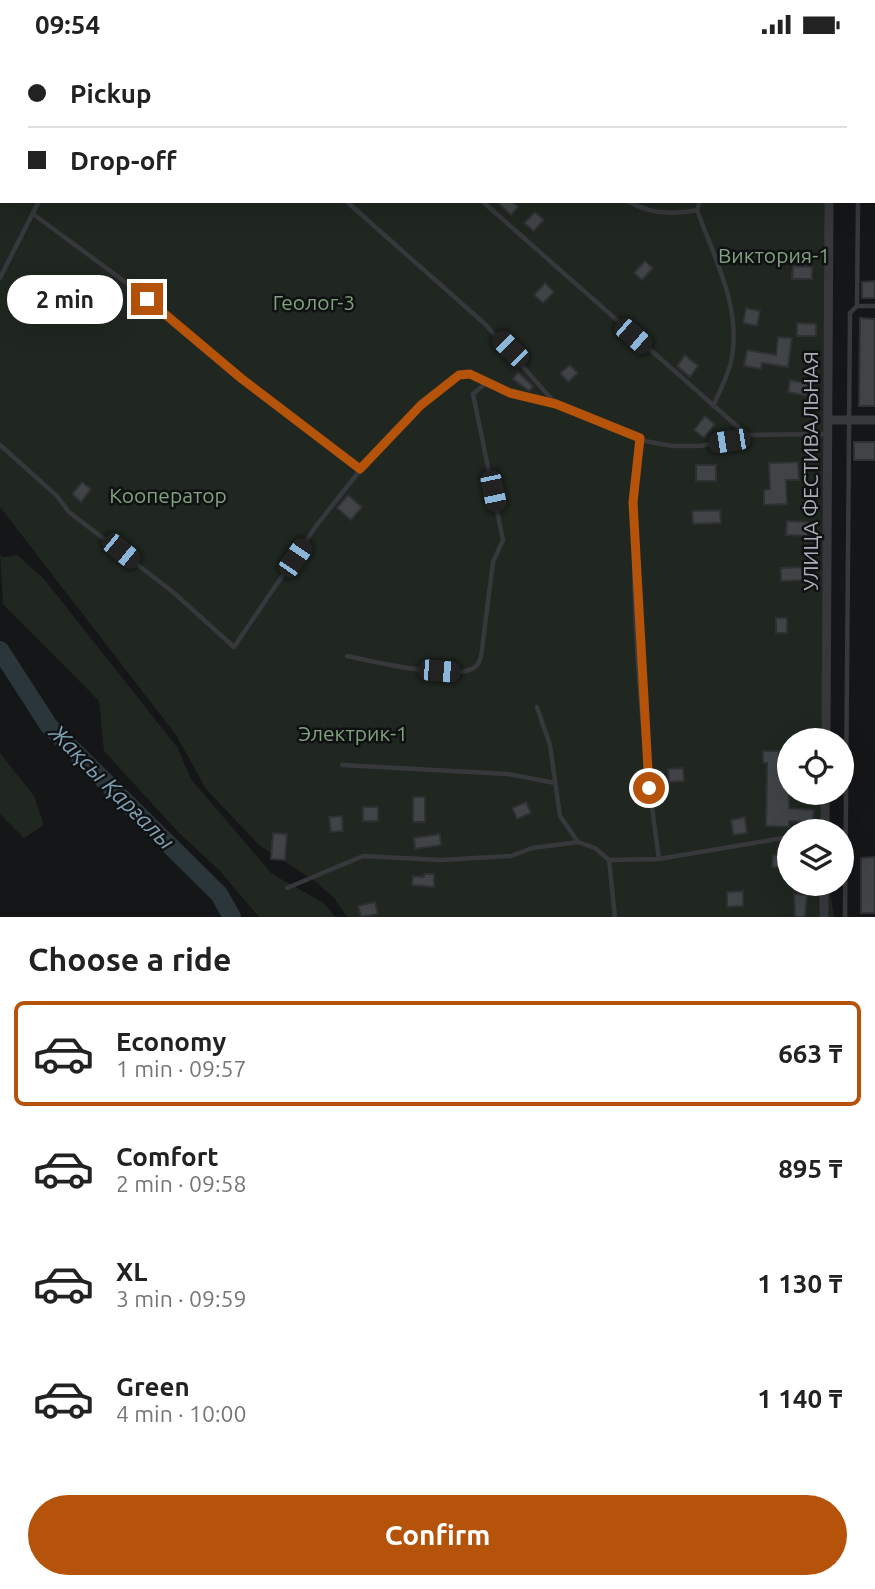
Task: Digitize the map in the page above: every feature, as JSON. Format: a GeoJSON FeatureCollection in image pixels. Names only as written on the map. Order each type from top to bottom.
{"type":"FeatureCollection","features":[{"type":"Feature","properties":{"kind":"street","name":"УЛИЦА ФЕСТИВАЛЬНАЯ"},"geometry":{"type":"LineString","coordinates":[[826,728],[830,434],[829,203]]}},
{"type":"Feature","properties":{"kind":"street"},"geometry":{"type":"LineString","coordinates":[[830,420],[875,420]]}},
{"type":"Feature","properties":{"kind":"street"},"geometry":{"type":"LineString","coordinates":[[824,896],[824,917]]}},
{"type":"Feature","properties":{"kind":"lane"},"geometry":{"type":"LineString","coordinates":[[0,278],[38,203]]}},
{"type":"Feature","properties":{"kind":"lane"},"geometry":{"type":"LineString","coordinates":[[348,203],[485,324],[556,404]]}},
{"type":"Feature","properties":{"kind":"lane"},"geometry":{"type":"LineString","coordinates":[[484,203],[747,435]]}},
{"type":"Feature","properties":{"kind":"lane"},"geometry":{"type":"LineString","coordinates":[[631,203],[644,211],[683,213],[697,210]]}},
{"type":"Feature","properties":{"kind":"lane"},"geometry":{"type":"LineString","coordinates":[[699,203],[697,210],[718,259],[733,322],[730,365],[713,406]]}},
{"type":"Feature","properties":{"kind":"lane"},"geometry":{"type":"LineString","coordinates":[[845,917],[850,313],[856,306],[858,203]]}},
{"type":"Feature","properties":{"kind":"lane"},"geometry":{"type":"LineString","coordinates":[[33,214],[128,284],[242,379],[360,469]]}},
{"type":"Feature","properties":{"kind":"lane"},"geometry":{"type":"LineString","coordinates":[[856,306],[875,306]]}},
{"type":"Feature","properties":{"kind":"lane"},"geometry":{"type":"LineString","coordinates":[[0,445],[56,495],[69,512],[173,592],[234,647],[316,526],[360,469],[386,439],[459,375],[470,374],[510,393],[556,404],[640,438],[672,446],[701,446],[747,435],[830,434]]}},
{"type":"Feature","properties":{"kind":"lane"},"geometry":{"type":"LineString","coordinates":[[347,656],[397,667],[460,672],[475,667],[481,657],[493,562],[503,540],[473,394],[488,381]]}},
{"type":"Feature","properties":{"kind":"lane"},"geometry":{"type":"LineString","coordinates":[[640,438],[633,502],[638,638],[645,765],[659,859]]}},
{"type":"Feature","properties":{"kind":"lane"},"geometry":{"type":"LineString","coordinates":[[537,707],[550,745],[560,816],[578,842]]}},
{"type":"Feature","properties":{"kind":"lane"},"geometry":{"type":"LineString","coordinates":[[342,765],[508,774],[555,783]]}},
{"type":"Feature","properties":{"kind":"lane"},"geometry":{"type":"LineString","coordinates":[[287,888],[363,856],[441,860],[511,856],[532,848],[578,842],[595,848],[609,860],[659,859],[777,839]]}},
{"type":"Feature","properties":{"kind":"lane"},"geometry":{"type":"LineString","coordinates":[[609,860],[615,917]]}},
{"type":"Feature","properties":{"kind":"green space"},"geometry":{"type":"Polygon","coordinates":[[[0,203],[829,203],[823,728],[777,728],[777,805],[822,805],[821,819],[777,819],[777,896],[831,896],[834,917],[347,917],[334,898],[315,881],[259,845],[206,789],[176,735],[0,507],[0,203]]]}},
{"type":"Feature","properties":{"kind":"green space"},"geometry":{"type":"Polygon","coordinates":[[[0,554],[3,557],[17,555],[44,579],[177,747],[191,779],[272,874],[324,903],[335,917],[259,917],[219,870],[178,832],[104,751],[99,701],[3,604],[0,554]]]}},
{"type":"Feature","properties":{"kind":"green space"},"geometry":{"type":"Polygon","coordinates":[[[0,753],[34,796],[44,825],[24,838],[0,814],[0,753]]]}},
{"type":"Feature","properties":{"kind":"building"},"geometry":{"type":"Polygon","coordinates":[[[498,203],[514,203],[518,207],[511,215],[498,203]]]}},
{"type":"Feature","properties":{"kind":"building"},"geometry":{"type":"Polygon","coordinates":[[[535,212],[544,220],[534,231],[524,223],[535,212]]]}},
{"type":"Feature","properties":{"kind":"building"},"geometry":{"type":"Polygon","coordinates":[[[645,261],[653,268],[642,280],[634,273],[645,261]]]}},
{"type":"Feature","properties":{"kind":"building"},"geometry":{"type":"Polygon","coordinates":[[[793,266],[812,267],[812,279],[792,279],[793,266]]]}},
{"type":"Feature","properties":{"kind":"building"},"geometry":{"type":"Polygon","coordinates":[[[875,281],[875,298],[862,298],[862,282],[875,281]]]}},
{"type":"Feature","properties":{"kind":"building"},"geometry":{"type":"Polygon","coordinates":[[[545,283],[554,292],[543,303],[534,295],[545,283]]]}},
{"type":"Feature","properties":{"kind":"building"},"geometry":{"type":"Polygon","coordinates":[[[746,308],[760,311],[757,326],[743,323],[746,308]]]}},
{"type":"Feature","properties":{"kind":"building"},"geometry":{"type":"Polygon","coordinates":[[[860,318],[875,319],[875,406],[859,406],[860,318]]]}},
{"type":"Feature","properties":{"kind":"building"},"geometry":{"type":"Polygon","coordinates":[[[797,323],[816,324],[816,336],[797,336],[797,323]]]}},
{"type":"Feature","properties":{"kind":"building"},"geometry":{"type":"Polygon","coordinates":[[[778,337],[792,338],[788,367],[762,363],[761,369],[744,366],[747,350],[776,355],[778,337]]]}},
{"type":"Feature","properties":{"kind":"building"},"geometry":{"type":"Polygon","coordinates":[[[685,355],[698,366],[690,377],[677,366],[685,355]]]}},
{"type":"Feature","properties":{"kind":"building"},"geometry":{"type":"Polygon","coordinates":[[[570,365],[578,373],[568,382],[560,373],[570,365]]]}},
{"type":"Feature","properties":{"kind":"building"},"geometry":{"type":"Polygon","coordinates":[[[518,372],[533,386],[529,391],[513,379],[518,372]]]}},
{"type":"Feature","properties":{"kind":"building"},"geometry":{"type":"Polygon","coordinates":[[[790,380],[809,384],[807,396],[788,392],[790,380]]]}},
{"type":"Feature","properties":{"kind":"building"},"geometry":{"type":"Polygon","coordinates":[[[705,416],[715,424],[704,438],[694,430],[705,416]]]}},
{"type":"Feature","properties":{"kind":"building"},"geometry":{"type":"Polygon","coordinates":[[[854,442],[875,442],[875,460],[854,460],[854,442]]]}},
{"type":"Feature","properties":{"kind":"building"},"geometry":{"type":"Polygon","coordinates":[[[798,462],[799,480],[786,480],[787,504],[764,505],[764,490],[770,489],[769,463],[798,462]]]}},
{"type":"Feature","properties":{"kind":"building"},"geometry":{"type":"Polygon","coordinates":[[[696,465],[716,465],[716,481],[696,481],[696,465]]]}},
{"type":"Feature","properties":{"kind":"building"},"geometry":{"type":"Polygon","coordinates":[[[82,482],[91,489],[81,502],[72,494],[82,482]]]}},
{"type":"Feature","properties":{"kind":"building"},"geometry":{"type":"Polygon","coordinates":[[[348,495],[362,507],[351,520],[337,508],[348,495]]]}},
{"type":"Feature","properties":{"kind":"building"},"geometry":{"type":"Polygon","coordinates":[[[720,510],[721,523],[693,524],[692,511],[720,510]]]}},
{"type":"Feature","properties":{"kind":"building"},"geometry":{"type":"Polygon","coordinates":[[[787,521],[808,522],[808,536],[786,535],[787,521]]]}},
{"type":"Feature","properties":{"kind":"building"},"geometry":{"type":"Polygon","coordinates":[[[802,567],[803,580],[781,581],[781,568],[802,567]]]}},
{"type":"Feature","properties":{"kind":"building"},"geometry":{"type":"Polygon","coordinates":[[[776,618],[787,618],[787,633],[776,633],[776,618]]]}},
{"type":"Feature","properties":{"kind":"building"},"geometry":{"type":"Polygon","coordinates":[[[763,751],[777,751],[777,805],[814,810],[813,819],[777,819],[777,826],[766,826],[767,763],[763,763],[763,751]]]}},
{"type":"Feature","properties":{"kind":"building"},"geometry":{"type":"Polygon","coordinates":[[[683,768],[684,781],[669,782],[668,769],[683,768]]]}},
{"type":"Feature","properties":{"kind":"building"},"geometry":{"type":"Polygon","coordinates":[[[413,797],[425,797],[425,822],[413,822],[413,797]]]}},
{"type":"Feature","properties":{"kind":"building"},"geometry":{"type":"Polygon","coordinates":[[[526,802],[531,813],[517,819],[512,808],[526,802]]]}},
{"type":"Feature","properties":{"kind":"building"},"geometry":{"type":"Polygon","coordinates":[[[363,807],[378,807],[378,821],[363,821],[363,807]]]}},
{"type":"Feature","properties":{"kind":"building"},"geometry":{"type":"Polygon","coordinates":[[[342,816],[343,831],[331,832],[329,817],[342,816]]]}},
{"type":"Feature","properties":{"kind":"building"},"geometry":{"type":"Polygon","coordinates":[[[745,817],[747,833],[733,835],[731,820],[745,817]]]}},
{"type":"Feature","properties":{"kind":"building"},"geometry":{"type":"Polygon","coordinates":[[[273,833],[287,834],[285,860],[271,859],[273,833]]]}},
{"type":"Feature","properties":{"kind":"building"},"geometry":{"type":"Polygon","coordinates":[[[440,834],[441,845],[415,849],[414,838],[440,834]]]}},
{"type":"Feature","properties":{"kind":"building"},"geometry":{"type":"Polygon","coordinates":[[[773,855],[777,855],[777,867],[772,867],[773,855]]]}},
{"type":"Feature","properties":{"kind":"building"},"geometry":{"type":"Polygon","coordinates":[[[875,857],[875,913],[861,913],[861,858],[875,857]]]}},
{"type":"Feature","properties":{"kind":"building"},"geometry":{"type":"Polygon","coordinates":[[[424,874],[434,874],[434,887],[412,885],[413,876],[424,877],[424,874]]]}},
{"type":"Feature","properties":{"kind":"building"},"geometry":{"type":"Polygon","coordinates":[[[743,891],[743,906],[727,907],[727,892],[743,891]]]}},
{"type":"Feature","properties":{"kind":"building"},"geometry":{"type":"Polygon","coordinates":[[[794,896],[807,896],[805,917],[795,917],[794,896]]]}},
{"type":"Feature","properties":{"kind":"building"},"geometry":{"type":"Polygon","coordinates":[[[375,902],[378,914],[361,917],[358,906],[375,902]]]}},
{"type":"Feature","properties":{"kind":"waterway","name":"Жақсы Қарғалы"},"geometry":{"type":"LineString","coordinates":[[0,650],[49,726],[219,894],[232,917]]}},
{"type":"Feature","properties":{"kind":"route"},"geometry":{"type":"LineString","coordinates":[[147,299],[242,379],[360,469],[421,405],[459,375],[470,374],[510,393],[556,404],[584,418],[640,438],[633,502],[645,765],[649,788]]}},
{"type":"Feature","properties":{"kind":"park label","name":"Виктория-1"},"geometry":{"type":"Point","coordinates":[774,256]}},
{"type":"Feature","properties":{"kind":"park label","name":"Геолог-3"},"geometry":{"type":"Point","coordinates":[314,303]}},
{"type":"Feature","properties":{"kind":"park label","name":"Кооператор"},"geometry":{"type":"Point","coordinates":[168,496]}},
{"type":"Feature","properties":{"kind":"park label","name":"Электрик-1"},"geometry":{"type":"Point","coordinates":[353,734]}}]}
